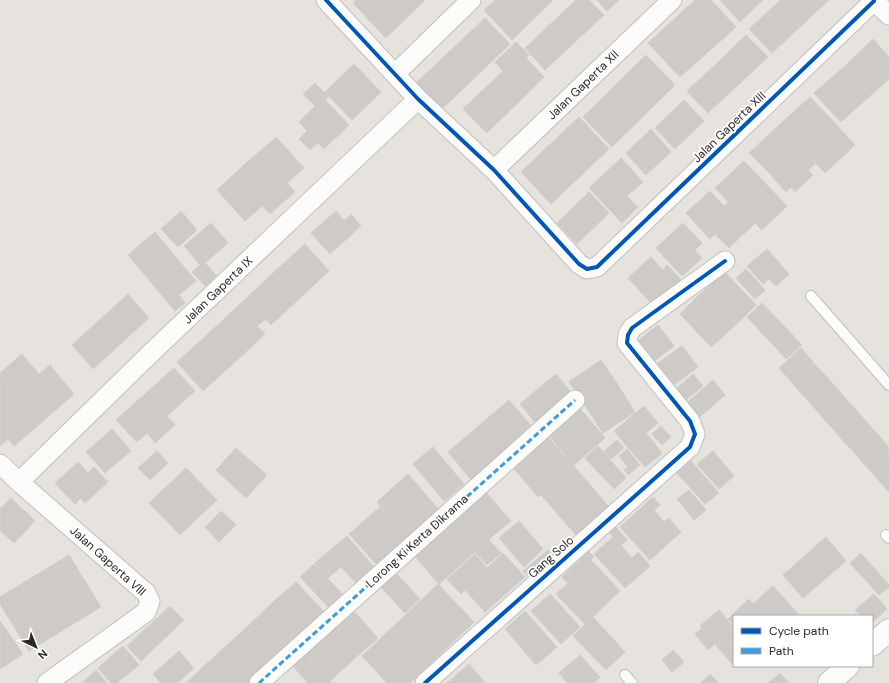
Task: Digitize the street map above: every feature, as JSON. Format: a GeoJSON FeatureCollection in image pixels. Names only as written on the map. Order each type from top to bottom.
{"type":"FeatureCollection","features":[{"type":"Feature","properties":{"kind":"street"},"geometry":{"type":"LineString","coordinates":[[326,0],[418,99],[494,170]]}},
{"type":"Feature","properties":{"kind":"street"},"geometry":{"type":"LineString","coordinates":[[395,74],[471,0]]}},
{"type":"Feature","properties":{"kind":"street","name":"Jalan Gaperta XII"},"geometry":{"type":"LineString","coordinates":[[494,170],[672,0]]}},
{"type":"Feature","properties":{"kind":"street"},"geometry":{"type":"LineString","coordinates":[[873,0],[889,15]]}},
{"type":"Feature","properties":{"kind":"street","name":"Jalan Gaperta XIII"},"geometry":{"type":"LineString","coordinates":[[494,170],[579,264],[587,269],[597,267],[873,0]]}},
{"type":"Feature","properties":{"kind":"street","name":"Jalan Gaperta IX"},"geometry":{"type":"LineString","coordinates":[[19,482],[152,352],[418,99]]}},
{"type":"Feature","properties":{"kind":"street","name":"Gang Solo"},"geometry":{"type":"LineString","coordinates":[[425,683],[690,447],[695,434],[690,421],[627,343],[628,335],[632,328],[725,261]]}},
{"type":"Feature","properties":{"kind":"street","name":"Lorong Ki Kerta Dikrama"},"geometry":{"type":"LineString","coordinates":[[259,683],[575,400]]}},
{"type":"Feature","properties":{"kind":"street","name":"Jalan Gaperta VIII"},"geometry":{"type":"LineString","coordinates":[[0,464],[146,593],[150,601],[146,612],[47,683]]}},
{"type":"Feature","properties":{"kind":"street"},"geometry":{"type":"LineString","coordinates":[[873,644],[889,630]]}},
{"type":"Feature","properties":{"kind":"street"},"geometry":{"type":"LineString","coordinates":[[829,683],[847,667]]}},
{"type":"Feature","properties":{"kind":"lane"},"geometry":{"type":"LineString","coordinates":[[811,296],[889,385]]}},
{"type":"Feature","properties":{"kind":"lane"},"geometry":{"type":"LineString","coordinates":[[625,675],[632,683]]}},
{"type":"Feature","properties":{"kind":"building"},"geometry":{"type":"Polygon","coordinates":[[[356,0],[425,0],[386,38],[353,3],[356,0]]]}},
{"type":"Feature","properties":{"kind":"building"},"geometry":{"type":"Polygon","coordinates":[[[495,0],[553,0],[512,40],[484,10],[495,0]]]}},
{"type":"Feature","properties":{"kind":"building"},"geometry":{"type":"Polygon","coordinates":[[[576,0],[589,0],[604,15],[545,70],[525,48],[576,0]]]}},
{"type":"Feature","properties":{"kind":"building"},"geometry":{"type":"Polygon","coordinates":[[[597,0],[619,0],[607,11],[597,0]]]}},
{"type":"Feature","properties":{"kind":"building"},"geometry":{"type":"Polygon","coordinates":[[[695,0],[711,0],[736,27],[680,77],[648,43],[695,0]]]}},
{"type":"Feature","properties":{"kind":"building"},"geometry":{"type":"Polygon","coordinates":[[[720,0],[763,0],[740,22],[720,0]]]}},
{"type":"Feature","properties":{"kind":"building"},"geometry":{"type":"Polygon","coordinates":[[[780,0],[829,0],[799,28],[776,4],[780,0]]]}},
{"type":"Feature","properties":{"kind":"building"},"geometry":{"type":"Polygon","coordinates":[[[776,4],[799,28],[772,53],[749,29],[776,4]]]}},
{"type":"Feature","properties":{"kind":"building"},"geometry":{"type":"Polygon","coordinates":[[[485,18],[510,44],[442,109],[417,82],[485,18]]]}},
{"type":"Feature","properties":{"kind":"building"},"geometry":{"type":"Polygon","coordinates":[[[746,35],[768,57],[737,86],[716,64],[746,35]]]}},
{"type":"Feature","properties":{"kind":"building"},"geometry":{"type":"Polygon","coordinates":[[[873,39],[889,57],[889,79],[871,95],[845,66],[873,39]]]}},
{"type":"Feature","properties":{"kind":"building"},"geometry":{"type":"Polygon","coordinates":[[[516,42],[529,55],[526,58],[544,77],[487,133],[463,109],[503,71],[495,62],[516,42]]]}},
{"type":"Feature","properties":{"kind":"building"},"geometry":{"type":"Polygon","coordinates":[[[646,55],[675,85],[612,147],[583,117],[646,55]]]}},
{"type":"Feature","properties":{"kind":"building"},"geometry":{"type":"Polygon","coordinates":[[[354,64],[381,92],[352,120],[325,92],[354,64]]]}},
{"type":"Feature","properties":{"kind":"building"},"geometry":{"type":"Polygon","coordinates":[[[716,64],[737,86],[708,113],[687,91],[716,64]]]}},
{"type":"Feature","properties":{"kind":"building"},"geometry":{"type":"Polygon","coordinates":[[[845,66],[871,95],[841,122],[814,93],[845,66]]]}},
{"type":"Feature","properties":{"kind":"building"},"geometry":{"type":"Polygon","coordinates":[[[315,83],[329,97],[325,100],[349,125],[324,149],[318,143],[310,150],[299,139],[307,131],[299,122],[315,106],[303,94],[315,83]]]}},
{"type":"Feature","properties":{"kind":"building"},"geometry":{"type":"Polygon","coordinates":[[[810,97],[831,119],[800,147],[779,125],[810,97]]]}},
{"type":"Feature","properties":{"kind":"building"},"geometry":{"type":"Polygon","coordinates":[[[684,100],[704,121],[675,149],[655,128],[684,100]]]}},
{"type":"Feature","properties":{"kind":"building"},"geometry":{"type":"Polygon","coordinates":[[[579,117],[609,149],[551,204],[521,172],[579,117]]]}},
{"type":"Feature","properties":{"kind":"building"},"geometry":{"type":"Polygon","coordinates":[[[831,119],[855,145],[825,173],[800,147],[831,119]]]}},
{"type":"Feature","properties":{"kind":"building"},"geometry":{"type":"Polygon","coordinates":[[[779,125],[800,147],[771,175],[749,153],[779,125]]]}},
{"type":"Feature","properties":{"kind":"building"},"geometry":{"type":"Polygon","coordinates":[[[651,129],[671,152],[646,175],[626,153],[651,129]]]}},
{"type":"Feature","properties":{"kind":"building"},"geometry":{"type":"Polygon","coordinates":[[[276,137],[304,168],[287,183],[295,192],[281,204],[245,164],[276,137]]]}},
{"type":"Feature","properties":{"kind":"building"},"geometry":{"type":"Polygon","coordinates":[[[800,147],[816,163],[808,170],[813,175],[795,192],[791,187],[786,192],[771,175],[800,147]]]}},
{"type":"Feature","properties":{"kind":"building"},"geometry":{"type":"Polygon","coordinates":[[[621,158],[643,182],[627,196],[638,207],[622,223],[589,188],[621,158]]]}},
{"type":"Feature","properties":{"kind":"building"},"geometry":{"type":"Polygon","coordinates":[[[744,161],[767,185],[738,212],[715,188],[744,161]]]}},
{"type":"Feature","properties":{"kind":"building"},"geometry":{"type":"Polygon","coordinates":[[[245,164],[281,204],[270,214],[262,206],[245,221],[217,190],[245,164]]]}},
{"type":"Feature","properties":{"kind":"building"},"geometry":{"type":"Polygon","coordinates":[[[767,185],[787,206],[762,230],[755,223],[729,248],[715,234],[767,185]]]}},
{"type":"Feature","properties":{"kind":"building"},"geometry":{"type":"Polygon","coordinates":[[[710,191],[724,206],[728,202],[738,212],[710,239],[686,213],[710,191]]]}},
{"type":"Feature","properties":{"kind":"building"},"geometry":{"type":"Polygon","coordinates":[[[589,192],[609,213],[577,244],[557,223],[589,192]]]}},
{"type":"Feature","properties":{"kind":"building"},"geometry":{"type":"Polygon","coordinates":[[[181,211],[197,230],[178,247],[161,229],[181,211]]]}},
{"type":"Feature","properties":{"kind":"building"},"geometry":{"type":"Polygon","coordinates":[[[336,211],[344,221],[351,214],[361,226],[330,254],[311,233],[336,211]]]}},
{"type":"Feature","properties":{"kind":"building"},"geometry":{"type":"Polygon","coordinates":[[[211,223],[228,243],[205,263],[217,276],[205,286],[192,272],[200,265],[184,246],[211,223]]]}},
{"type":"Feature","properties":{"kind":"building"},"geometry":{"type":"Polygon","coordinates":[[[683,223],[702,243],[695,250],[702,258],[682,276],[656,248],[683,223]]]}},
{"type":"Feature","properties":{"kind":"building"},"geometry":{"type":"Polygon","coordinates":[[[155,232],[196,281],[179,295],[185,303],[175,311],[128,255],[155,232]]]}},
{"type":"Feature","properties":{"kind":"building"},"geometry":{"type":"Polygon","coordinates":[[[305,244],[329,271],[298,300],[273,273],[305,244]]]}},
{"type":"Feature","properties":{"kind":"building"},"geometry":{"type":"Polygon","coordinates":[[[767,249],[789,274],[776,286],[769,279],[763,284],[747,266],[767,249]]]}},
{"type":"Feature","properties":{"kind":"building"},"geometry":{"type":"Polygon","coordinates":[[[651,257],[663,270],[667,265],[687,286],[656,308],[628,278],[651,257]]]}},
{"type":"Feature","properties":{"kind":"building"},"geometry":{"type":"Polygon","coordinates":[[[746,269],[765,290],[755,299],[736,278],[746,269]]]}},
{"type":"Feature","properties":{"kind":"building"},"geometry":{"type":"Polygon","coordinates":[[[725,272],[756,305],[744,317],[712,283],[725,272]]]}},
{"type":"Feature","properties":{"kind":"building"},"geometry":{"type":"Polygon","coordinates":[[[273,273],[298,300],[271,325],[266,319],[257,326],[238,306],[273,273]]]}},
{"type":"Feature","properties":{"kind":"building"},"geometry":{"type":"Polygon","coordinates":[[[712,283],[744,317],[727,333],[695,299],[712,283]]]}},
{"type":"Feature","properties":{"kind":"building"},"geometry":{"type":"Polygon","coordinates":[[[128,294],[149,318],[116,348],[95,324],[128,294]]]}},
{"type":"Feature","properties":{"kind":"building"},"geometry":{"type":"Polygon","coordinates":[[[695,299],[727,333],[711,347],[680,314],[695,299]]]}},
{"type":"Feature","properties":{"kind":"building"},"geometry":{"type":"Polygon","coordinates":[[[762,303],[802,345],[786,359],[747,317],[762,303]]]}},
{"type":"Feature","properties":{"kind":"building"},"geometry":{"type":"Polygon","coordinates":[[[238,306],[265,334],[235,362],[209,333],[238,306]]]}},
{"type":"Feature","properties":{"kind":"building"},"geometry":{"type":"Polygon","coordinates":[[[95,324],[116,348],[93,369],[72,345],[95,324]]]}},
{"type":"Feature","properties":{"kind":"building"},"geometry":{"type":"Polygon","coordinates":[[[658,325],[674,346],[647,367],[631,346],[658,325]]]}},
{"type":"Feature","properties":{"kind":"building"},"geometry":{"type":"Polygon","coordinates":[[[209,333],[235,362],[203,391],[177,362],[209,333]]]}},
{"type":"Feature","properties":{"kind":"building"},"geometry":{"type":"Polygon","coordinates":[[[682,346],[698,367],[667,390],[651,368],[682,346]]]}},
{"type":"Feature","properties":{"kind":"building"},"geometry":{"type":"Polygon","coordinates":[[[801,348],[809,357],[787,377],[779,368],[801,348]]]}},
{"type":"Feature","properties":{"kind":"building"},"geometry":{"type":"Polygon","coordinates":[[[22,354],[39,374],[50,365],[74,394],[42,422],[0,373],[22,354]]]}},
{"type":"Feature","properties":{"kind":"building"},"geometry":{"type":"Polygon","coordinates":[[[809,357],[817,367],[795,386],[787,377],[809,357]]]}},
{"type":"Feature","properties":{"kind":"building"},"geometry":{"type":"Polygon","coordinates":[[[601,360],[618,385],[586,407],[569,382],[601,360]]]}},
{"type":"Feature","properties":{"kind":"building"},"geometry":{"type":"Polygon","coordinates":[[[817,367],[825,375],[803,395],[795,386],[817,367]]]}},
{"type":"Feature","properties":{"kind":"building"},"geometry":{"type":"Polygon","coordinates":[[[174,368],[195,391],[167,416],[146,393],[174,368]]]}},
{"type":"Feature","properties":{"kind":"building"},"geometry":{"type":"Polygon","coordinates":[[[0,373],[42,422],[14,446],[8,439],[0,446],[0,373]]]}},
{"type":"Feature","properties":{"kind":"building"},"geometry":{"type":"Polygon","coordinates":[[[556,374],[575,397],[539,427],[520,404],[556,374]]]}},
{"type":"Feature","properties":{"kind":"building"},"geometry":{"type":"Polygon","coordinates":[[[693,374],[703,386],[679,406],[670,394],[693,374]]]}},
{"type":"Feature","properties":{"kind":"building"},"geometry":{"type":"Polygon","coordinates":[[[825,375],[834,385],[812,405],[803,395],[825,375]]]}},
{"type":"Feature","properties":{"kind":"building"},"geometry":{"type":"Polygon","coordinates":[[[713,380],[725,395],[694,422],[681,408],[713,380]]]}},
{"type":"Feature","properties":{"kind":"building"},"geometry":{"type":"Polygon","coordinates":[[[618,385],[635,412],[603,433],[586,407],[618,385]]]}},
{"type":"Feature","properties":{"kind":"building"},"geometry":{"type":"Polygon","coordinates":[[[834,385],[841,393],[819,413],[812,405],[834,385]]]}},
{"type":"Feature","properties":{"kind":"building"},"geometry":{"type":"Polygon","coordinates":[[[146,393],[175,425],[155,443],[147,433],[137,442],[116,420],[146,393]]]}},
{"type":"Feature","properties":{"kind":"building"},"geometry":{"type":"Polygon","coordinates":[[[841,393],[849,402],[826,422],[819,413],[841,393]]]}},
{"type":"Feature","properties":{"kind":"building"},"geometry":{"type":"Polygon","coordinates":[[[509,400],[536,432],[474,483],[448,452],[509,400]]]}},
{"type":"Feature","properties":{"kind":"building"},"geometry":{"type":"Polygon","coordinates":[[[849,402],[857,411],[834,430],[826,422],[849,402]]]}},
{"type":"Feature","properties":{"kind":"building"},"geometry":{"type":"Polygon","coordinates":[[[577,405],[605,438],[574,465],[546,432],[577,405]]]}},
{"type":"Feature","properties":{"kind":"building"},"geometry":{"type":"Polygon","coordinates":[[[644,406],[658,423],[646,433],[662,453],[645,467],[614,431],[644,406]]]}},
{"type":"Feature","properties":{"kind":"building"},"geometry":{"type":"Polygon","coordinates":[[[857,411],[866,421],[843,441],[834,430],[857,411]]]}},
{"type":"Feature","properties":{"kind":"building"},"geometry":{"type":"Polygon","coordinates":[[[866,421],[873,429],[851,449],[843,441],[866,421]]]}},
{"type":"Feature","properties":{"kind":"building"},"geometry":{"type":"Polygon","coordinates":[[[661,426],[671,437],[662,445],[652,434],[661,426]]]}},
{"type":"Feature","properties":{"kind":"building"},"geometry":{"type":"Polygon","coordinates":[[[112,429],[131,451],[105,473],[86,452],[112,429]]]}},
{"type":"Feature","properties":{"kind":"building"},"geometry":{"type":"Polygon","coordinates":[[[873,429],[881,438],[859,458],[851,449],[873,429]]]}},
{"type":"Feature","properties":{"kind":"building"},"geometry":{"type":"Polygon","coordinates":[[[546,435],[574,466],[556,482],[529,450],[546,435]]]}},
{"type":"Feature","properties":{"kind":"building"},"geometry":{"type":"Polygon","coordinates":[[[881,438],[888,446],[866,466],[859,458],[881,438]]]}},
{"type":"Feature","properties":{"kind":"building"},"geometry":{"type":"Polygon","coordinates":[[[617,440],[624,448],[611,459],[604,451],[617,440]]]}},
{"type":"Feature","properties":{"kind":"building"},"geometry":{"type":"Polygon","coordinates":[[[598,446],[626,478],[614,489],[585,458],[598,446]]]}},
{"type":"Feature","properties":{"kind":"building"},"geometry":{"type":"Polygon","coordinates":[[[888,446],[889,463],[875,476],[866,466],[888,446]]]}},
{"type":"Feature","properties":{"kind":"building"},"geometry":{"type":"Polygon","coordinates":[[[433,447],[464,484],[444,501],[413,464],[433,447]]]}},
{"type":"Feature","properties":{"kind":"building"},"geometry":{"type":"Polygon","coordinates":[[[236,448],[267,475],[246,498],[216,470],[236,448]]]}},
{"type":"Feature","properties":{"kind":"building"},"geometry":{"type":"Polygon","coordinates":[[[627,449],[640,465],[628,475],[624,470],[628,467],[619,456],[627,449]]]}},
{"type":"Feature","properties":{"kind":"building"},"geometry":{"type":"Polygon","coordinates":[[[157,451],[168,463],[150,480],[138,468],[157,451]]]}},
{"type":"Feature","properties":{"kind":"building"},"geometry":{"type":"Polygon","coordinates":[[[713,451],[734,476],[719,489],[697,464],[713,451]]]}},
{"type":"Feature","properties":{"kind":"building"},"geometry":{"type":"Polygon","coordinates":[[[532,453],[556,482],[538,497],[514,469],[532,453]]]}},
{"type":"Feature","properties":{"kind":"building"},"geometry":{"type":"Polygon","coordinates":[[[691,461],[719,493],[705,504],[677,473],[691,461]]]}},
{"type":"Feature","properties":{"kind":"building"},"geometry":{"type":"Polygon","coordinates":[[[78,462],[88,473],[94,467],[108,482],[85,503],[81,498],[75,504],[55,483],[78,462]]]}},
{"type":"Feature","properties":{"kind":"building"},"geometry":{"type":"Polygon","coordinates":[[[889,463],[889,476],[881,483],[875,476],[889,463]]]}},
{"type":"Feature","properties":{"kind":"building"},"geometry":{"type":"Polygon","coordinates":[[[574,466],[609,507],[576,535],[541,495],[574,466]]]}},
{"type":"Feature","properties":{"kind":"building"},"geometry":{"type":"Polygon","coordinates":[[[186,468],[217,500],[180,535],[149,503],[186,468]]]}},
{"type":"Feature","properties":{"kind":"building"},"geometry":{"type":"Polygon","coordinates":[[[408,474],[442,513],[409,540],[377,502],[408,474]]]}},
{"type":"Feature","properties":{"kind":"building"},"geometry":{"type":"Polygon","coordinates":[[[889,476],[889,490],[888,491],[881,483],[889,476]]]}},
{"type":"Feature","properties":{"kind":"building"},"geometry":{"type":"Polygon","coordinates":[[[483,489],[511,521],[495,534],[467,502],[483,489]]]}},
{"type":"Feature","properties":{"kind":"building"},"geometry":{"type":"Polygon","coordinates":[[[689,490],[706,510],[694,520],[677,499],[689,490]]]}},
{"type":"Feature","properties":{"kind":"building"},"geometry":{"type":"Polygon","coordinates":[[[653,497],[660,505],[654,510],[664,522],[669,518],[681,532],[650,560],[620,527],[653,497]]]}},
{"type":"Feature","properties":{"kind":"building"},"geometry":{"type":"Polygon","coordinates":[[[11,498],[35,521],[14,543],[0,530],[0,509],[11,498]]]}},
{"type":"Feature","properties":{"kind":"building"},"geometry":{"type":"Polygon","coordinates":[[[467,502],[495,534],[489,540],[501,553],[487,565],[475,552],[468,558],[440,526],[467,502]]]}},
{"type":"Feature","properties":{"kind":"building"},"geometry":{"type":"Polygon","coordinates":[[[380,507],[409,540],[379,567],[349,534],[380,507]]]}},
{"type":"Feature","properties":{"kind":"building"},"geometry":{"type":"Polygon","coordinates":[[[221,511],[236,525],[219,542],[205,527],[221,511]]]}},
{"type":"Feature","properties":{"kind":"building"},"geometry":{"type":"Polygon","coordinates":[[[519,521],[543,549],[524,567],[499,538],[519,521]]]}},
{"type":"Feature","properties":{"kind":"building"},"geometry":{"type":"Polygon","coordinates":[[[440,526],[468,558],[439,584],[411,552],[440,526]]]}},
{"type":"Feature","properties":{"kind":"building"},"geometry":{"type":"Polygon","coordinates":[[[616,527],[627,540],[621,545],[632,558],[638,552],[650,566],[625,588],[594,554],[613,537],[610,533],[616,527]]]}},
{"type":"Feature","properties":{"kind":"building"},"geometry":{"type":"Polygon","coordinates":[[[347,536],[374,567],[356,583],[341,567],[328,578],[315,563],[347,536]]]}},
{"type":"Feature","properties":{"kind":"building"},"geometry":{"type":"Polygon","coordinates":[[[826,537],[846,561],[803,598],[783,575],[826,537]]]}},
{"type":"Feature","properties":{"kind":"building"},"geometry":{"type":"Polygon","coordinates":[[[585,548],[594,557],[591,560],[620,591],[585,624],[556,594],[568,583],[562,577],[580,560],[577,556],[585,548]]]}},
{"type":"Feature","properties":{"kind":"building"},"geometry":{"type":"Polygon","coordinates":[[[548,550],[556,559],[531,580],[523,571],[548,550]]]}},
{"type":"Feature","properties":{"kind":"building"},"geometry":{"type":"Polygon","coordinates":[[[503,553],[525,577],[485,612],[465,590],[461,594],[447,579],[475,554],[487,568],[503,553]]]}},
{"type":"Feature","properties":{"kind":"building"},"geometry":{"type":"Polygon","coordinates":[[[861,553],[889,585],[889,587],[879,595],[850,563],[861,553]]]}},
{"type":"Feature","properties":{"kind":"building"},"geometry":{"type":"Polygon","coordinates":[[[69,555],[101,607],[63,630],[31,578],[69,555]]]}},
{"type":"Feature","properties":{"kind":"building"},"geometry":{"type":"Polygon","coordinates":[[[314,564],[347,599],[333,612],[300,577],[314,564]]]}},
{"type":"Feature","properties":{"kind":"building"},"geometry":{"type":"Polygon","coordinates":[[[393,570],[420,599],[405,613],[378,584],[393,570]]]}},
{"type":"Feature","properties":{"kind":"building"},"geometry":{"type":"Polygon","coordinates":[[[31,578],[63,630],[29,651],[0,604],[0,597],[31,578]]]}},
{"type":"Feature","properties":{"kind":"building"},"geometry":{"type":"Polygon","coordinates":[[[296,582],[327,615],[304,636],[273,602],[296,582]]]}},
{"type":"Feature","properties":{"kind":"building"},"geometry":{"type":"Polygon","coordinates":[[[438,584],[474,622],[410,683],[387,683],[362,656],[438,584]]]}},
{"type":"Feature","properties":{"kind":"building"},"geometry":{"type":"Polygon","coordinates":[[[773,586],[799,615],[733,615],[733,624],[728,619],[749,599],[753,604],[773,586]]]}},
{"type":"Feature","properties":{"kind":"building"},"geometry":{"type":"Polygon","coordinates":[[[550,594],[580,627],[561,644],[531,611],[550,594]]]}},
{"type":"Feature","properties":{"kind":"building"},"geometry":{"type":"Polygon","coordinates":[[[874,594],[887,609],[873,622],[873,615],[860,615],[855,610],[874,594]]]}},
{"type":"Feature","properties":{"kind":"building"},"geometry":{"type":"Polygon","coordinates":[[[273,602],[304,636],[277,661],[246,628],[273,602]]]}},
{"type":"Feature","properties":{"kind":"building"},"geometry":{"type":"Polygon","coordinates":[[[170,606],[184,620],[141,661],[127,646],[170,606]]]}},
{"type":"Feature","properties":{"kind":"building"},"geometry":{"type":"Polygon","coordinates":[[[351,608],[378,638],[354,659],[328,630],[351,608]]]}},
{"type":"Feature","properties":{"kind":"building"},"geometry":{"type":"Polygon","coordinates":[[[719,610],[733,627],[732,664],[715,644],[708,650],[695,634],[702,628],[700,626],[719,610]]]}},
{"type":"Feature","properties":{"kind":"building"},"geometry":{"type":"Polygon","coordinates":[[[525,611],[557,647],[536,665],[505,629],[525,611]]]}},
{"type":"Feature","properties":{"kind":"building"},"geometry":{"type":"Polygon","coordinates":[[[593,617],[625,652],[606,670],[573,636],[593,617]]]}},
{"type":"Feature","properties":{"kind":"building"},"geometry":{"type":"Polygon","coordinates":[[[0,621],[23,654],[0,669],[0,621]]]}},
{"type":"Feature","properties":{"kind":"building"},"geometry":{"type":"Polygon","coordinates":[[[246,628],[277,661],[253,683],[244,683],[217,654],[246,628]]]}},
{"type":"Feature","properties":{"kind":"building"},"geometry":{"type":"Polygon","coordinates":[[[328,630],[354,659],[330,681],[304,651],[328,630]]]}},
{"type":"Feature","properties":{"kind":"building"},"geometry":{"type":"Polygon","coordinates":[[[123,646],[139,665],[117,683],[111,683],[98,668],[123,646]]]}},
{"type":"Feature","properties":{"kind":"building"},"geometry":{"type":"Polygon","coordinates":[[[673,650],[684,662],[672,672],[662,660],[673,650]]]}},
{"type":"Feature","properties":{"kind":"building"},"geometry":{"type":"Polygon","coordinates":[[[179,651],[194,668],[177,683],[161,683],[153,674],[179,651]]]}},
{"type":"Feature","properties":{"kind":"building"},"geometry":{"type":"Polygon","coordinates":[[[303,652],[332,683],[308,683],[290,663],[303,652]]]}},
{"type":"Feature","properties":{"kind":"building"},"geometry":{"type":"Polygon","coordinates":[[[217,654],[244,683],[212,683],[200,670],[217,654]]]}},
{"type":"Feature","properties":{"kind":"building"},"geometry":{"type":"Polygon","coordinates":[[[580,655],[600,677],[594,683],[567,683],[559,673],[580,655]]]}},
{"type":"Feature","properties":{"kind":"building"},"geometry":{"type":"Polygon","coordinates":[[[469,664],[485,683],[447,683],[469,664]]]}},
{"type":"Feature","properties":{"kind":"building"},"geometry":{"type":"Polygon","coordinates":[[[96,670],[107,683],[82,683],[96,670]]]}},
{"type":"Feature","properties":{"kind":"building"},"geometry":{"type":"Polygon","coordinates":[[[200,670],[212,683],[186,683],[200,670]]]}},
{"type":"Feature","properties":{"kind":"building"},"geometry":{"type":"Polygon","coordinates":[[[780,673],[789,683],[768,683],[780,673]]]}},
{"type":"Feature","properties":{"kind":"building"},"geometry":{"type":"Polygon","coordinates":[[[710,674],[719,683],[701,683],[710,674]]]}},
{"type":"Feature","properties":{"kind":"marked path"},"geometry":{"type":"LineString","coordinates":[[259,683],[575,400]]}},
{"type":"Feature","properties":{"kind":"cycle path"},"geometry":{"type":"LineString","coordinates":[[326,0],[418,99],[494,170],[579,264],[587,269],[597,267],[874,1]]}},
{"type":"Feature","properties":{"kind":"cycle path"},"geometry":{"type":"LineString","coordinates":[[425,683],[690,447],[695,434],[690,421],[627,343],[628,335],[632,328],[725,261]]}}]}
